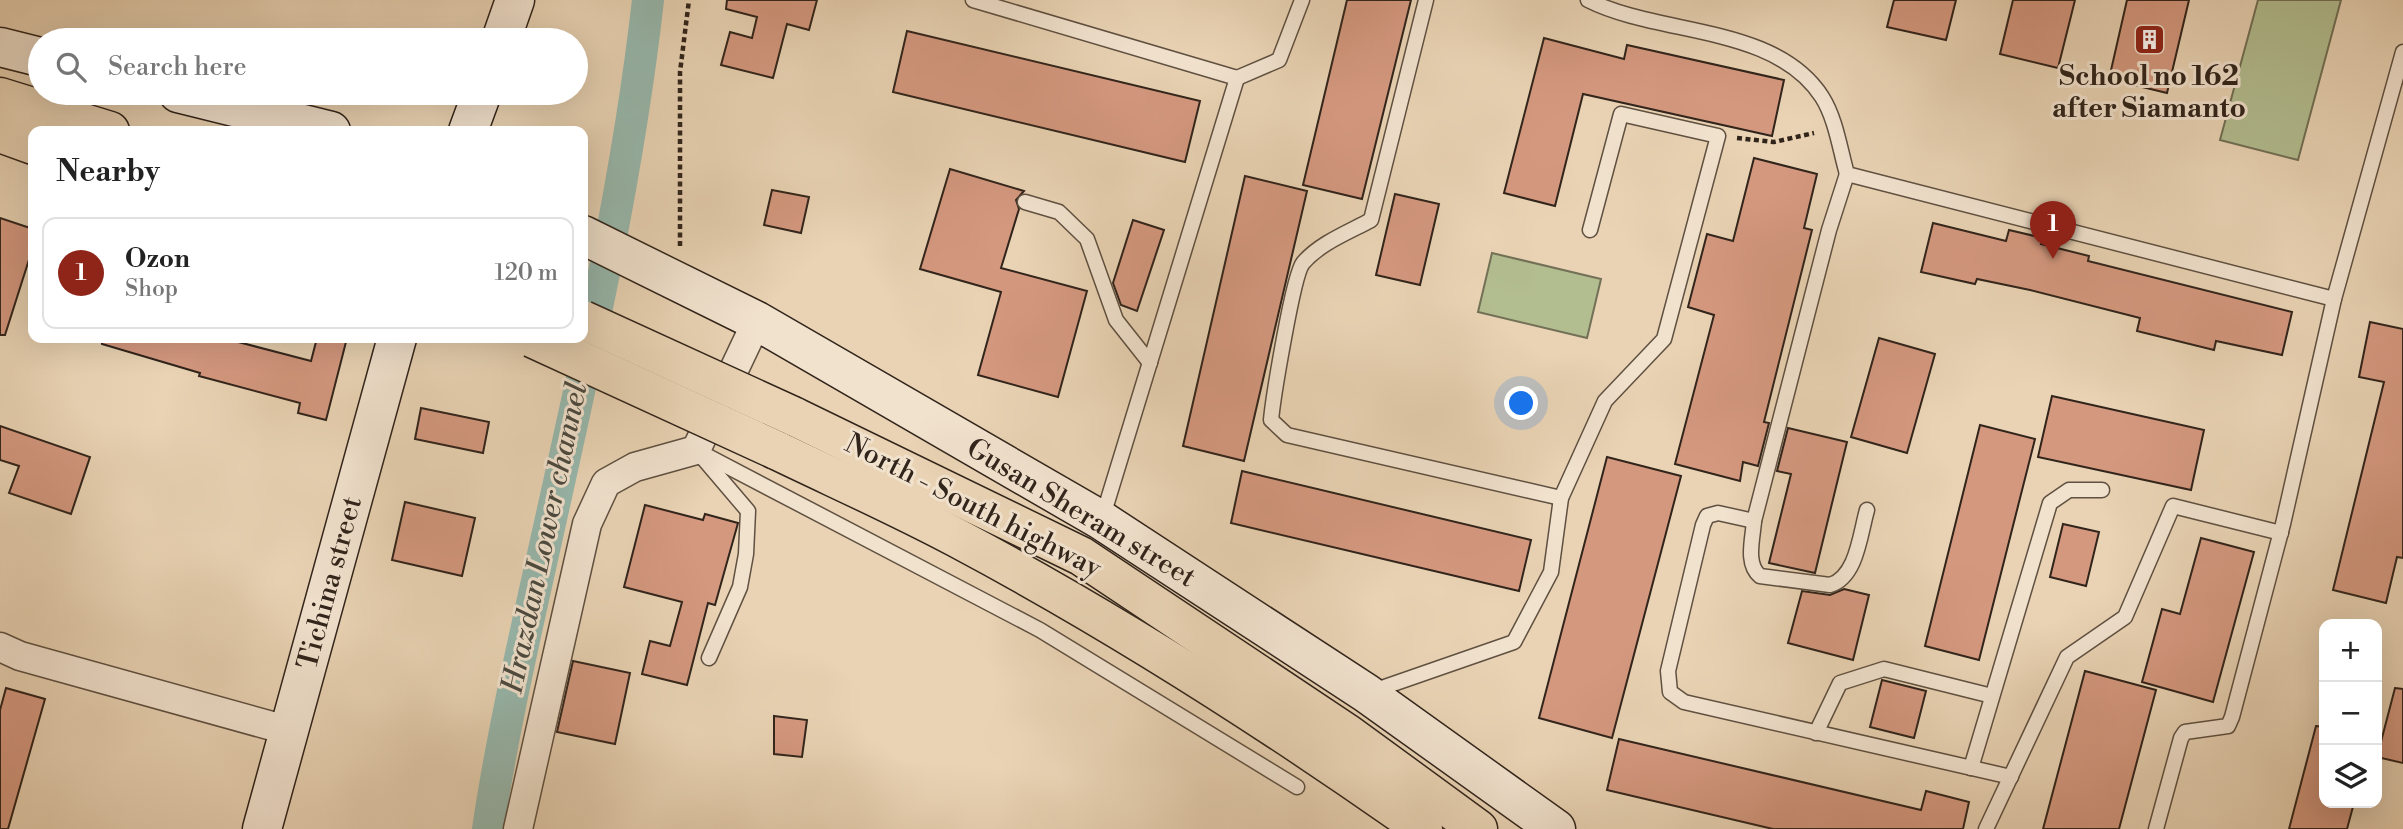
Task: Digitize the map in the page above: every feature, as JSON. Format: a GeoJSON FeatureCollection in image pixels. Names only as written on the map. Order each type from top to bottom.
{"type":"FeatureCollection","features":[{"type":"Feature","properties":{"kind":"highway"},"geometry":{"type":"LineString","coordinates":[[0,97],[94,126]]}},
{"type":"Feature","properties":{"kind":"highway"},"geometry":{"type":"LineString","coordinates":[[0,134],[28,143]]}},
{"type":"Feature","properties":{"kind":"highway","name":"North - South highway"},"geometry":{"type":"LineString","coordinates":[[588,322],[793,416],[1081,556],[1348,734],[1478,829]]}},
{"type":"Feature","properties":{"kind":"highway","name":"North - South highway"},"geometry":{"type":"LineString","coordinates":[[543,343],[776,450],[955,537],[1047,588],[1228,700],[1423,829]]}},
{"type":"Feature","properties":{"kind":"main road"},"geometry":{"type":"LineString","coordinates":[[505,28],[515,0]]}},
{"type":"Feature","properties":{"kind":"main road"},"geometry":{"type":"LineString","coordinates":[[0,47],[28,54]]}},
{"type":"Feature","properties":{"kind":"main road"},"geometry":{"type":"LineString","coordinates":[[226,105],[311,126]]}},
{"type":"Feature","properties":{"kind":"main road"},"geometry":{"type":"LineString","coordinates":[[470,126],[478,105]]}},
{"type":"Feature","properties":{"kind":"main road","name":"Gusan Sheram street"},"geometry":{"type":"LineString","coordinates":[[588,237],[757,321],[1101,520],[1366,693],[1556,829]]}},
{"type":"Feature","properties":{"kind":"main road","name":"Tichina street"},"geometry":{"type":"LineString","coordinates":[[262,829],[394,343]]}},
{"type":"Feature","properties":{"kind":"street"},"geometry":{"type":"LineString","coordinates":[[518,829],[587,524],[606,482],[635,467],[696,450],[757,321]]}},
{"type":"Feature","properties":{"kind":"street"},"geometry":{"type":"LineString","coordinates":[[0,647],[20,656],[290,731]]}},
{"type":"Feature","properties":{"kind":"lane"},"geometry":{"type":"LineString","coordinates":[[973,0],[1237,78],[1279,60],[1302,0]]}},
{"type":"Feature","properties":{"kind":"lane"},"geometry":{"type":"LineString","coordinates":[[1426,0],[1371,220],[1329,242],[1302,264],[1273,391],[1271,420],[1287,435],[1561,498]]}},
{"type":"Feature","properties":{"kind":"lane"},"geometry":{"type":"LineString","coordinates":[[1588,0],[1773,53],[1801,72],[1823,99],[1847,174],[1829,230],[1754,521],[1751,561],[1754,571],[1760,576],[1830,585],[1841,582],[1849,571],[1867,510]]}},
{"type":"Feature","properties":{"kind":"lane"},"geometry":{"type":"LineString","coordinates":[[2156,829],[2181,738],[2185,732],[2228,726],[2232,718],[2281,533],[2334,299],[2403,52]]}},
{"type":"Feature","properties":{"kind":"lane"},"geometry":{"type":"LineString","coordinates":[[1101,520],[1237,78]]}},
{"type":"Feature","properties":{"kind":"lane"},"geometry":{"type":"LineString","coordinates":[[1366,693],[1514,642],[1551,572],[1561,498],[1605,401],[1664,339],[1718,136],[1621,114],[1590,230]]}},
{"type":"Feature","properties":{"kind":"lane"},"geometry":{"type":"LineString","coordinates":[[1847,174],[2334,299]]}},
{"type":"Feature","properties":{"kind":"lane"},"geometry":{"type":"LineString","coordinates":[[1025,202],[1059,212],[1087,239],[1116,320],[1150,363]]}},
{"type":"Feature","properties":{"kind":"lane"},"geometry":{"type":"LineString","coordinates":[[696,450],[748,511],[746,554],[740,587],[709,658]]}},
{"type":"Feature","properties":{"kind":"lane"},"geometry":{"type":"LineString","coordinates":[[696,450],[1040,630],[1297,787]]}},
{"type":"Feature","properties":{"kind":"lane"},"geometry":{"type":"LineString","coordinates":[[1971,768],[2050,503],[2068,490],[2102,490]]}},
{"type":"Feature","properties":{"kind":"lane"},"geometry":{"type":"LineString","coordinates":[[1986,829],[2067,657],[2125,617],[2173,506],[2281,533]]}},
{"type":"Feature","properties":{"kind":"lane"},"geometry":{"type":"LineString","coordinates":[[1754,521],[1718,513],[1707,516],[1668,671],[1670,692],[1684,702],[2011,777]]}},
{"type":"Feature","properties":{"kind":"lane"},"geometry":{"type":"LineString","coordinates":[[1816,733],[1840,683],[1884,670],[1992,696]]}},
{"type":"Feature","properties":{"kind":"path"},"geometry":{"type":"LineString","coordinates":[[670,276],[680,72],[689,0]]}},
{"type":"Feature","properties":{"kind":"path"},"geometry":{"type":"LineString","coordinates":[[1718,136],[1774,142],[1834,129]]}},
{"type":"Feature","properties":{"kind":"green space"},"geometry":{"type":"Polygon","coordinates":[[[2258,0],[2341,0],[2298,160],[2220,140],[2258,0]]]}},
{"type":"Feature","properties":{"kind":"green space"},"geometry":{"type":"Polygon","coordinates":[[[1492,253],[1601,279],[1587,338],[1478,312],[1492,253]]]}},
{"type":"Feature","properties":{"kind":"building"},"geometry":{"type":"Polygon","coordinates":[[[727,0],[817,0],[809,30],[787,24],[773,78],[721,65],[730,32],[752,38],[757,17],[726,9],[727,0]]]}},
{"type":"Feature","properties":{"kind":"building"},"geometry":{"type":"Polygon","coordinates":[[[1347,0],[1411,0],[1362,199],[1303,185],[1347,0]]]}},
{"type":"Feature","properties":{"kind":"building"},"geometry":{"type":"Polygon","coordinates":[[[1894,0],[1956,0],[1946,40],[1887,27],[1894,0]]]}},
{"type":"Feature","properties":{"kind":"building","name":"School no 162 after Siamanto"},"geometry":{"type":"Polygon","coordinates":[[[2013,0],[2075,0],[2058,68],[2000,54],[2013,0]]]}},
{"type":"Feature","properties":{"kind":"building","name":"School no 162 after Siamanto"},"geometry":{"type":"Polygon","coordinates":[[[2127,0],[2189,0],[2167,93],[2109,79],[2127,0]]]}},
{"type":"Feature","properties":{"kind":"building"},"geometry":{"type":"Polygon","coordinates":[[[907,31],[1200,101],[1185,162],[893,92],[907,31]]]}},
{"type":"Feature","properties":{"kind":"building"},"geometry":{"type":"Polygon","coordinates":[[[1544,38],[1624,59],[1627,45],[1784,80],[1772,136],[1583,94],[1555,206],[1504,193],[1544,38]]]}},
{"type":"Feature","properties":{"kind":"building"},"geometry":{"type":"Polygon","coordinates":[[[1754,158],[1817,174],[1804,228],[1812,230],[1764,422],[1769,423],[1758,466],[1743,462],[1740,481],[1675,464],[1714,315],[1688,307],[1707,234],[1733,241],[1754,158]]]}},
{"type":"Feature","properties":{"kind":"building"},"geometry":{"type":"Polygon","coordinates":[[[950,169],[1024,191],[1016,200],[1019,209],[1001,268],[1087,291],[1058,397],[978,375],[1001,292],[920,269],[950,169]]]}},
{"type":"Feature","properties":{"kind":"building"},"geometry":{"type":"Polygon","coordinates":[[[1245,176],[1307,191],[1244,461],[1183,446],[1245,176]]]}},
{"type":"Feature","properties":{"kind":"building"},"geometry":{"type":"Polygon","coordinates":[[[772,190],[809,197],[801,233],[764,225],[772,190]]]}},
{"type":"Feature","properties":{"kind":"building"},"geometry":{"type":"Polygon","coordinates":[[[1395,194],[1439,204],[1420,285],[1376,275],[1395,194]]]}},
{"type":"Feature","properties":{"kind":"building"},"geometry":{"type":"Polygon","coordinates":[[[0,218],[28,227],[28,263],[5,335],[0,335],[0,218]]]}},
{"type":"Feature","properties":{"kind":"building"},"geometry":{"type":"Polygon","coordinates":[[[1133,220],[1164,230],[1137,311],[1121,305],[1113,283],[1133,220]]]}},
{"type":"Feature","properties":{"kind":"building"},"geometry":{"type":"Polygon","coordinates":[[[1933,223],[2006,241],[2009,230],[2043,238],[2041,244],[2089,256],[2088,261],[2292,312],[2282,355],[2216,341],[2214,350],[2137,331],[2140,318],[2030,290],[1977,279],[1975,284],[1921,272],[1933,223]]]}},
{"type":"Feature","properties":{"kind":"building"},"geometry":{"type":"Polygon","coordinates":[[[2370,322],[2403,329],[2403,558],[2397,557],[2386,603],[2333,590],[2384,382],[2359,377],[2370,322]]]}},
{"type":"Feature","properties":{"kind":"building"},"geometry":{"type":"Polygon","coordinates":[[[1879,338],[1935,354],[1907,453],[1851,437],[1879,338]]]}},
{"type":"Feature","properties":{"kind":"building"},"geometry":{"type":"Polygon","coordinates":[[[242,343],[311,361],[316,343],[346,343],[326,420],[298,413],[300,403],[199,376],[200,373],[102,344],[242,343]]]}},
{"type":"Feature","properties":{"kind":"building"},"geometry":{"type":"Polygon","coordinates":[[[2052,396],[2204,430],[2191,490],[2038,457],[2052,396]]]}},
{"type":"Feature","properties":{"kind":"building"},"geometry":{"type":"Polygon","coordinates":[[[421,408],[489,422],[483,453],[415,439],[421,408]]]}},
{"type":"Feature","properties":{"kind":"building"},"geometry":{"type":"Polygon","coordinates":[[[1980,425],[2035,439],[1979,660],[1925,646],[1980,425]]]}},
{"type":"Feature","properties":{"kind":"building"},"geometry":{"type":"Polygon","coordinates":[[[0,426],[90,457],[71,514],[9,493],[19,466],[0,460],[0,426]]]}},
{"type":"Feature","properties":{"kind":"building"},"geometry":{"type":"Polygon","coordinates":[[[1788,428],[1847,442],[1815,573],[1769,563],[1791,474],[1777,471],[1788,428]]]}},
{"type":"Feature","properties":{"kind":"building"},"geometry":{"type":"Polygon","coordinates":[[[1607,457],[1681,476],[1612,738],[1539,718],[1607,457]]]}},
{"type":"Feature","properties":{"kind":"building"},"geometry":{"type":"Polygon","coordinates":[[[1242,471],[1531,540],[1519,591],[1231,523],[1242,471]]]}},
{"type":"Feature","properties":{"kind":"building"},"geometry":{"type":"Polygon","coordinates":[[[405,502],[475,518],[462,576],[392,560],[405,502]]]}},
{"type":"Feature","properties":{"kind":"building"},"geometry":{"type":"Polygon","coordinates":[[[645,505],[703,520],[705,514],[738,523],[715,605],[708,603],[687,685],[642,674],[650,641],[670,646],[682,602],[624,587],[645,505]]]}},
{"type":"Feature","properties":{"kind":"building"},"geometry":{"type":"Polygon","coordinates":[[[2063,524],[2099,532],[2086,586],[2050,577],[2063,524]]]}},
{"type":"Feature","properties":{"kind":"building"},"geometry":{"type":"Polygon","coordinates":[[[2201,538],[2254,552],[2213,702],[2142,682],[2162,609],[2180,614],[2201,538]]]}},
{"type":"Feature","properties":{"kind":"building"},"geometry":{"type":"Polygon","coordinates":[[[1844,589],[1869,595],[1853,660],[1788,643],[1802,591],[1830,595],[1844,589]]]}},
{"type":"Feature","properties":{"kind":"building"},"geometry":{"type":"Polygon","coordinates":[[[573,661],[630,673],[615,744],[557,732],[573,661]]]}},
{"type":"Feature","properties":{"kind":"building"},"geometry":{"type":"Polygon","coordinates":[[[2085,671],[2156,690],[2119,829],[2043,829],[2085,671]]]}},
{"type":"Feature","properties":{"kind":"building"},"geometry":{"type":"Polygon","coordinates":[[[1882,680],[1926,691],[1914,738],[1870,727],[1882,680]]]}},
{"type":"Feature","properties":{"kind":"building"},"geometry":{"type":"Polygon","coordinates":[[[6,688],[45,699],[8,829],[0,829],[0,710],[6,688]]]}},
{"type":"Feature","properties":{"kind":"building"},"geometry":{"type":"Polygon","coordinates":[[[2395,688],[2403,689],[2403,763],[2382,758],[2382,738],[2395,688]]]}},
{"type":"Feature","properties":{"kind":"building"},"geometry":{"type":"Polygon","coordinates":[[[774,716],[807,720],[802,757],[774,754],[774,716]]]}},
{"type":"Feature","properties":{"kind":"building"},"geometry":{"type":"Polygon","coordinates":[[[2316,726],[2319,726],[2319,808],[2353,808],[2347,829],[2289,829],[2316,726]]]}},
{"type":"Feature","properties":{"kind":"building"},"geometry":{"type":"Polygon","coordinates":[[[1619,739],[1921,810],[1926,791],[1969,802],[1963,829],[1773,829],[1607,790],[1619,739]]]}},
{"type":"Feature","properties":{"kind":"waterway","name":"Hrazdan Lower channel"},"geometry":{"type":"LineString","coordinates":[[488,829],[515,680],[618,201],[648,0]]}},
{"type":"Feature","properties":{"kind":"place","name":"School no 162 after Siamanto"},"geometry":{"type":"Point","coordinates":[2149,39]}},
{"type":"Feature","properties":{"kind":"place","name":"Ozon"},"geometry":{"type":"Point","coordinates":[2053,259]}}]}
